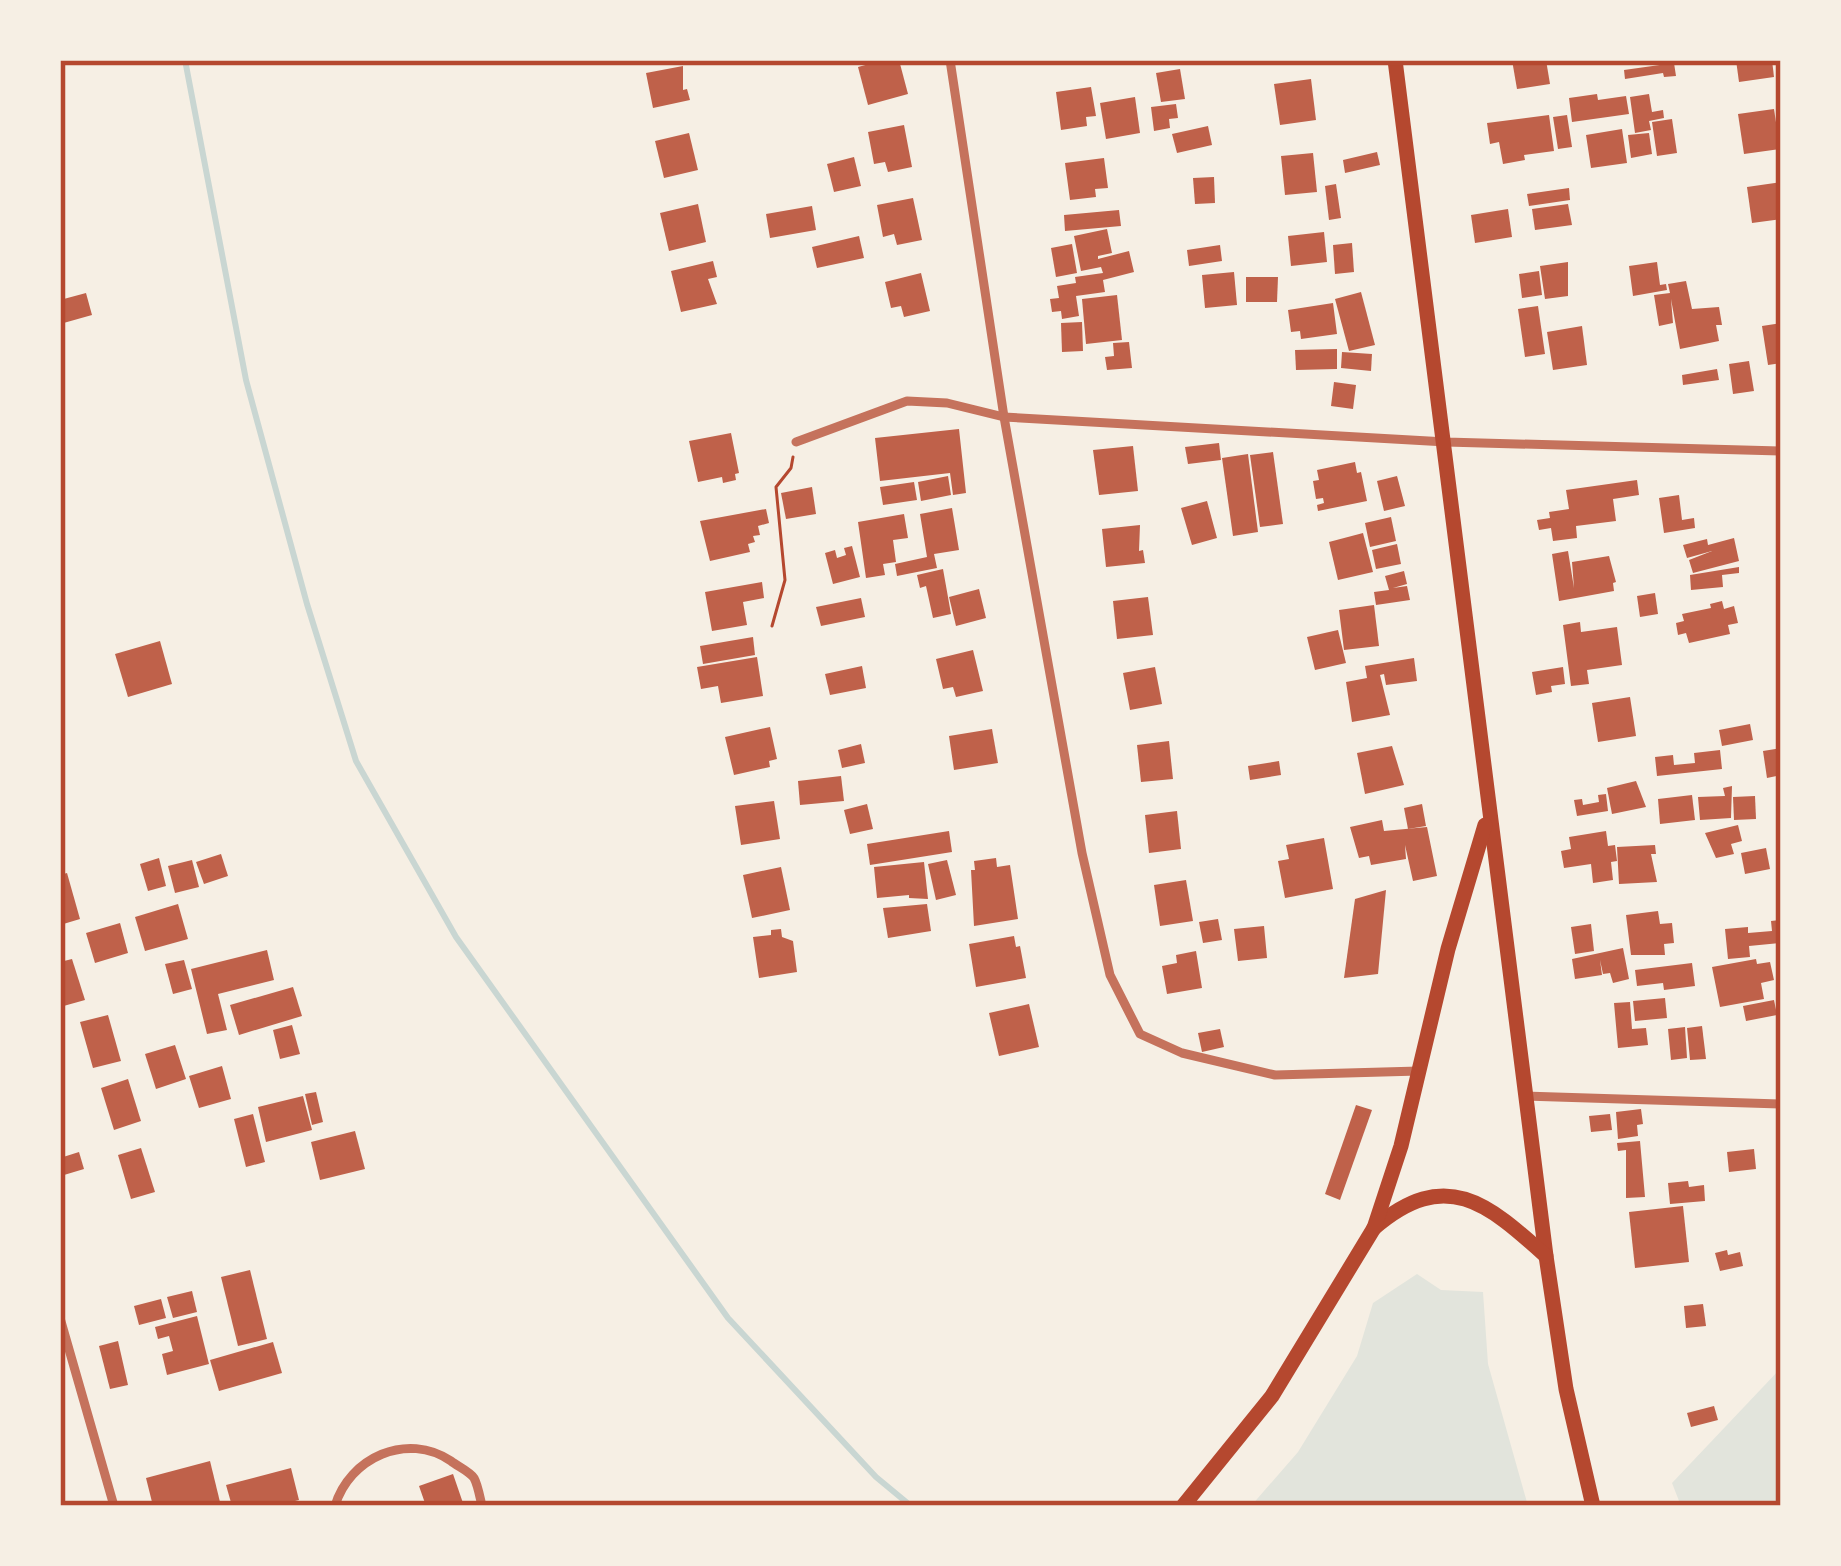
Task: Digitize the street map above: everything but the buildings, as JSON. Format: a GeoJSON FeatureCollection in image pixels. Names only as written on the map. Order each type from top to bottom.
{"type":"FeatureCollection","features":[{"type":"Feature","properties":{"kind":"highway"},"geometry":{"type":"LineString","coordinates":[[1395,60],[1524,1096],[1566,1389],[1593,1506]]}},
{"type":"Feature","properties":{"kind":"highway"},"geometry":{"type":"LineString","coordinates":[[1183,1506],[1272,1396],[1374,1228],[1488,817]]}},
{"type":"Feature","properties":{"kind":"highway"},"geometry":{"type":"LineString","coordinates":[[1374,1228],[1412,1202],[1435,1196],[1460,1198],[1496,1211],[1546,1256]]}},
{"type":"Feature","properties":{"kind":"street"},"geometry":{"type":"LineString","coordinates":[[950,60],[1004,417],[1082,853],[1110,975],[1140,1034],[1183,1053],[1275,1075],[1420,1070]]}},
{"type":"Feature","properties":{"kind":"street"},"geometry":{"type":"LineString","coordinates":[[796,442],[907,400],[947,403],[1004,417],[1446,442],[1781,451]]}},
{"type":"Feature","properties":{"kind":"street"},"geometry":{"type":"LineString","coordinates":[[1524,1096],[1781,1104]]}},
{"type":"Feature","properties":{"kind":"street"},"geometry":{"type":"LineString","coordinates":[[60,1318],[114,1506]]}},
{"type":"Feature","properties":{"kind":"street"},"geometry":{"type":"LineString","coordinates":[[335,1506],[355,1468],[386,1451],[422,1450],[442,1455],[473,1476],[482,1506]]}},
{"type":"Feature","properties":{"kind":"path"},"geometry":{"type":"LineString","coordinates":[[772,626],[785,580],[776,487],[791,469],[796,442]]}},
{"type":"Feature","properties":{"kind":"shaded area"},"geometry":{"type":"Polygon","coordinates":[[[1417,1274],[1441,1290],[1483,1292],[1488,1364],[1528,1506],[1251,1506],[1298,1452],[1357,1356],[1373,1303],[1417,1274]]]}},
{"type":"Feature","properties":{"kind":"shaded area"},"geometry":{"type":"Polygon","coordinates":[[[1781,1368],[1781,1506],[1681,1506],[1672,1483],[1781,1368]]]}},
{"type":"Feature","properties":{"kind":"waterway"},"geometry":{"type":"LineString","coordinates":[[185,60],[246,380],[356,761],[456,937],[728,1318],[876,1477],[911,1506]]}}]}
